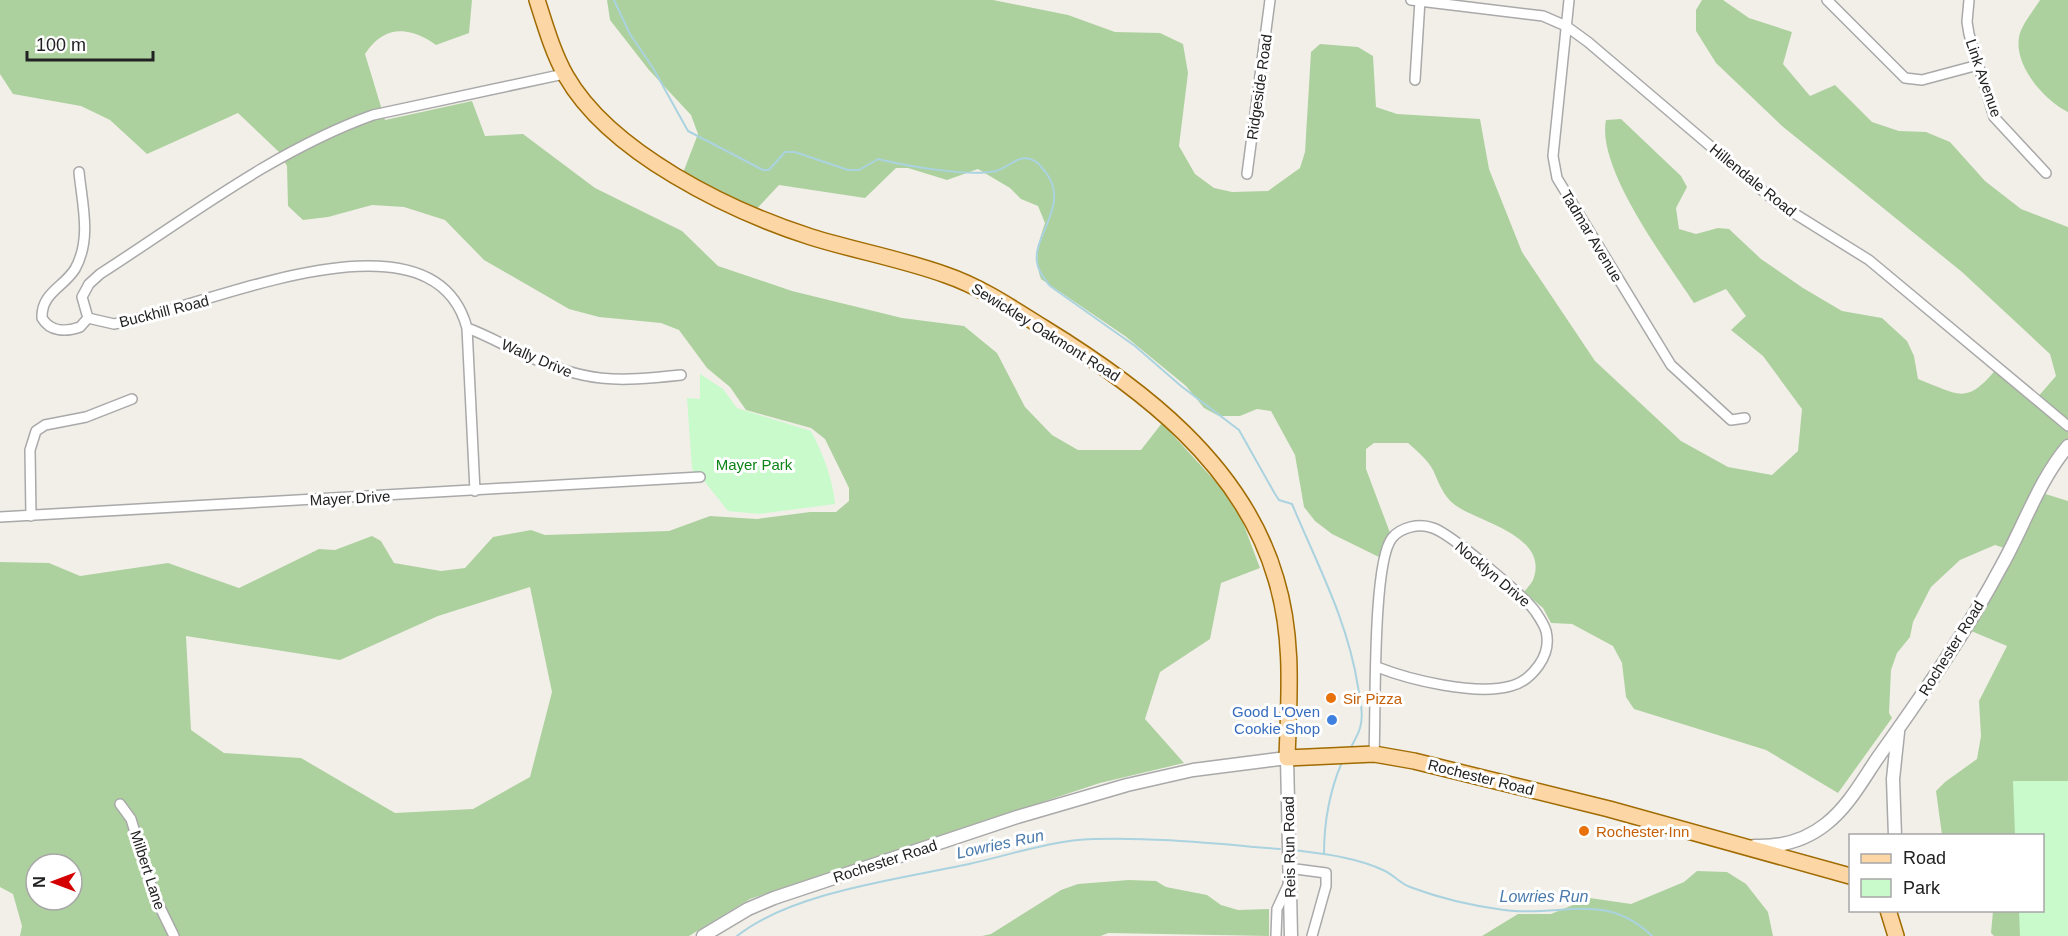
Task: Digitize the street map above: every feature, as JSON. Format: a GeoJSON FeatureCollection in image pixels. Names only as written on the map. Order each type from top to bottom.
{"type":"FeatureCollection","features":[{"type":"Feature","properties":{"kind":"main road","name":"Sewickley Oakmont Road"},"geometry":{"type":"LineString","coordinates":[[537,0],[564,74],[586,103],[615,133],[659,165],[765,220],[807,236],[916,265],[973,286],[1104,366],[1167,417],[1241,500],[1255,523],[1272,565],[1286,618],[1289,647],[1287,758]]}},
{"type":"Feature","properties":{"kind":"main road","name":"Rochester Road"},"geometry":{"type":"LineString","coordinates":[[1287,758],[1374,754],[1443,767],[1744,846]]}},
{"type":"Feature","properties":{"kind":"main road"},"geometry":{"type":"LineString","coordinates":[[1744,846],[1849,875]]}},
{"type":"Feature","properties":{"kind":"main road"},"geometry":{"type":"LineString","coordinates":[[1889,912],[1897,936]]}},
{"type":"Feature","properties":{"kind":"street","name":"Ridgeside Road"},"geometry":{"type":"LineString","coordinates":[[1247,174],[1270,0]]}},
{"type":"Feature","properties":{"kind":"street"},"geometry":{"type":"LineString","coordinates":[[1415,80],[1417,0]]}},
{"type":"Feature","properties":{"kind":"street","name":"Hillendale Road"},"geometry":{"type":"LineString","coordinates":[[1417,0],[1543,16],[1566,26],[1588,42],[1776,202],[1869,260],[2068,426]]}},
{"type":"Feature","properties":{"kind":"street","name":"Tadmar Avenue"},"geometry":{"type":"LineString","coordinates":[[1569,0],[1553,156],[1557,178],[1671,365],[1731,420],[1745,418]]}},
{"type":"Feature","properties":{"kind":"street"},"geometry":{"type":"LineString","coordinates":[[1827,0],[1905,78],[1923,80],[1978,65]]}},
{"type":"Feature","properties":{"kind":"street","name":"Link Avenue"},"geometry":{"type":"LineString","coordinates":[[1969,0],[1967,22],[1994,117],[2046,173]]}},
{"type":"Feature","properties":{"kind":"street"},"geometry":{"type":"LineString","coordinates":[[79,172],[85,222],[83,245],[75,269],[44,303],[42,318],[52,328],[61,330],[80,327],[88,318],[82,297],[93,280],[244,181],[318,138],[373,115],[564,74]]}},
{"type":"Feature","properties":{"kind":"street","name":"Buckhill Road"},"geometry":{"type":"LineString","coordinates":[[88,318],[104,323],[124,323],[302,275],[350,266],[383,266],[413,272],[434,282],[457,304],[466,328],[475,491]]}},
{"type":"Feature","properties":{"kind":"street","name":"Wally Drive"},"geometry":{"type":"LineString","coordinates":[[466,328],[483,333],[540,362],[590,378],[624,381],[681,375]]}},
{"type":"Feature","properties":{"kind":"street"},"geometry":{"type":"LineString","coordinates":[[31,516],[30,450],[36,431],[45,424],[86,417],[132,399]]}},
{"type":"Feature","properties":{"kind":"street","name":"Rochester Road"},"geometry":{"type":"LineString","coordinates":[[1744,846],[1788,843],[1812,834],[1827,824],[1844,806],[1898,731],[1986,594],[2048,475],[2068,446]]}},
{"type":"Feature","properties":{"kind":"street","name":"Mayer Drive"},"geometry":{"type":"LineString","coordinates":[[0,517],[700,477]]}},
{"type":"Feature","properties":{"kind":"street","name":"Nocklyn Drive"},"geometry":{"type":"LineString","coordinates":[[1374,754],[1377,667],[1383,559],[1392,538],[1398,532],[1414,527],[1433,528],[1444,533],[1534,610],[1546,631],[1545,656],[1528,678],[1510,686],[1479,689],[1458,686],[1412,678],[1377,667]]}},
{"type":"Feature","properties":{"kind":"street"},"geometry":{"type":"LineString","coordinates":[[1895,834],[1893,779],[1898,731]]}},
{"type":"Feature","properties":{"kind":"street","name":"Reis Run Road"},"geometry":{"type":"LineString","coordinates":[[1287,758],[1291,936]]}},
{"type":"Feature","properties":{"kind":"street","name":"Rochester Road"},"geometry":{"type":"LineString","coordinates":[[703,936],[748,909],[774,898],[1038,810],[1164,776],[1287,758]]}},
{"type":"Feature","properties":{"kind":"street","name":"Milbert Lane"},"geometry":{"type":"LineString","coordinates":[[120,804],[131,819],[154,895],[174,936]]}},
{"type":"Feature","properties":{"kind":"street"},"geometry":{"type":"LineString","coordinates":[[1288,868],[1326,873],[1326,886],[1312,936]]}},
{"type":"Feature","properties":{"kind":"street"},"geometry":{"type":"LineString","coordinates":[[1276,936],[1277,909],[1289,883]]}},
{"type":"Feature","properties":{"kind":"street"},"geometry":{"type":"LineString","coordinates":[[1897,936],[1898,912]]}},
{"type":"Feature","properties":{"kind":"green space"},"geometry":{"type":"Polygon","coordinates":[[[0,0],[472,0],[469,33],[436,45],[416,34],[389,33],[372,45],[365,54],[385,120],[472,101],[485,136],[523,134],[595,188],[682,231],[718,266],[792,291],[902,318],[964,326],[997,353],[1025,407],[1052,435],[1078,450],[1141,450],[1162,423],[1236,504],[1260,568],[1221,583],[1210,639],[1160,672],[1145,719],[1184,763],[1100,783],[750,899],[689,936],[20,936],[22,926],[13,894],[0,887],[0,562],[49,563],[80,576],[168,563],[239,588],[319,549],[335,550],[372,536],[381,541],[394,563],[441,571],[465,568],[493,537],[531,530],[545,535],[669,531],[710,516],[757,519],[810,512],[836,512],[849,501],[849,488],[825,439],[811,428],[746,410],[730,387],[707,368],[679,330],[661,323],[599,317],[569,309],[484,260],[445,220],[404,207],[372,205],[328,217],[303,220],[288,206],[287,166],[279,152],[238,113],[147,154],[110,120],[81,106],[13,94],[0,74],[0,0]],[[530,587],[438,616],[340,660],[186,636],[191,730],[224,753],[301,758],[395,813],[473,809],[530,777],[552,692],[530,587]]]}},
{"type":"Feature","properties":{"kind":"green space"},"geometry":{"type":"Polygon","coordinates":[[[607,0],[993,0],[1068,15],[1115,32],[1160,33],[1183,44],[1188,73],[1179,146],[1195,174],[1214,188],[1232,192],[1268,191],[1300,168],[1305,152],[1311,52],[1320,44],[1358,47],[1373,56],[1376,107],[1397,114],[1480,119],[1489,169],[1522,252],[1595,361],[1681,441],[1728,467],[1772,475],[1798,451],[1802,409],[1763,356],[1731,330],[1746,316],[1726,289],[1694,303],[1667,264],[1622,188],[1606,140],[1606,120],[1621,119],[1681,176],[1687,187],[1676,208],[1679,229],[1696,234],[1718,228],[1729,229],[1761,259],[1842,311],[1882,318],[1907,341],[1914,356],[1918,379],[1953,393],[1962,394],[1978,388],[1998,367],[2036,399],[2056,376],[2050,354],[1962,272],[1782,126],[1716,63],[1696,31],[1696,10],[1702,0],[1723,0],[1749,18],[1792,32],[1783,64],[1810,96],[1835,85],[1872,122],[1899,131],[1926,132],[1950,142],[1985,181],[2021,209],[2068,227],[2068,446],[2039,492],[2068,501],[2068,936],[1994,936],[1991,933],[1993,912],[2044,912],[2044,834],[1942,834],[1936,791],[1977,759],[1981,736],[1979,701],[2007,646],[1964,628],[2010,550],[1995,545],[1960,560],[1931,587],[1913,622],[1910,637],[1897,653],[1891,670],[1889,713],[1892,718],[1838,793],[1766,750],[1634,709],[1626,697],[1622,663],[1613,646],[1572,624],[1551,623],[1543,608],[1524,592],[1534,577],[1535,563],[1530,550],[1521,540],[1455,505],[1447,498],[1428,462],[1408,443],[1374,443],[1366,449],[1366,469],[1392,538],[1383,559],[1332,534],[1315,521],[1304,507],[1295,455],[1271,411],[1257,409],[1240,416],[1219,416],[1204,408],[1186,386],[1125,336],[1041,279],[1038,251],[1045,223],[1038,206],[1021,199],[1010,188],[978,169],[947,180],[908,168],[896,168],[865,198],[779,185],[752,214],[681,178],[698,134],[691,115],[649,70],[610,20],[607,0]]]}},
{"type":"Feature","properties":{"kind":"green space"},"geometry":{"type":"Polygon","coordinates":[[[2040,0],[2068,0],[2068,112],[2041,91],[2021,59],[2020,32],[2040,0]]]}},
{"type":"Feature","properties":{"kind":"green space","name":"Mayer Park"},"geometry":{"type":"Polygon","coordinates":[[[700,374],[723,389],[737,408],[811,431],[827,467],[835,504],[759,514],[728,511],[701,477],[696,478],[692,468],[687,398],[700,399],[700,374]]]}},
{"type":"Feature","properties":{"kind":"green space"},"geometry":{"type":"Polygon","coordinates":[[[2013,781],[2068,781],[2068,936],[2020,936],[2019,912],[2044,912],[2044,834],[2015,834],[2013,781]]]}},
{"type":"Feature","properties":{"kind":"green space"},"geometry":{"type":"Polygon","coordinates":[[[1697,871],[1727,872],[1746,884],[1768,912],[1773,936],[1482,936],[1518,914],[1551,914],[1590,898],[1631,904],[1684,882],[1697,871]]]}},
{"type":"Feature","properties":{"kind":"green space"},"geometry":{"type":"Polygon","coordinates":[[[1129,880],[1156,881],[1166,887],[1207,895],[1221,905],[1238,910],[1269,909],[1269,936],[1108,933],[1101,936],[982,936],[991,934],[1061,890],[1078,884],[1129,880]]]}},
{"type":"Feature","properties":{"kind":"waterway"},"geometry":{"type":"LineString","coordinates":[[614,0],[630,34],[653,68],[688,131],[763,170],[769,170],[785,152],[795,152],[848,170],[859,170],[878,159],[970,173],[996,171],[1025,158],[1040,165],[1053,186],[1054,197],[1049,220],[1037,252],[1040,271],[1050,286],[1135,346],[1181,386],[1239,430],[1279,500],[1292,504],[1331,593],[1353,663],[1362,718],[1359,731],[1350,749]]}},
{"type":"Feature","properties":{"kind":"waterway"},"geometry":{"type":"LineString","coordinates":[[1324,854],[1328,807],[1342,762]]}},
{"type":"Feature","properties":{"kind":"waterway","name":"Lowries Run"},"geometry":{"type":"LineString","coordinates":[[737,936],[760,921],[787,908],[816,898],[1063,842],[1140,839],[1280,849]]}},
{"type":"Feature","properties":{"kind":"waterway","name":"Lowries Run"},"geometry":{"type":"LineString","coordinates":[[1293,850],[1362,862],[1387,872],[1410,887],[1481,906],[1525,912],[1582,909],[1617,914],[1634,922],[1652,936]]}},
{"type":"Feature","properties":{"kind":"place","name":"Sir Pizza"},"geometry":{"type":"Point","coordinates":[1331,698]}},
{"type":"Feature","properties":{"kind":"place","name":"Good L'Oven Cookie Shop"},"geometry":{"type":"Point","coordinates":[1332,720]}},
{"type":"Feature","properties":{"kind":"place","name":"Rochester Inn"},"geometry":{"type":"Point","coordinates":[1584,831]}}]}
